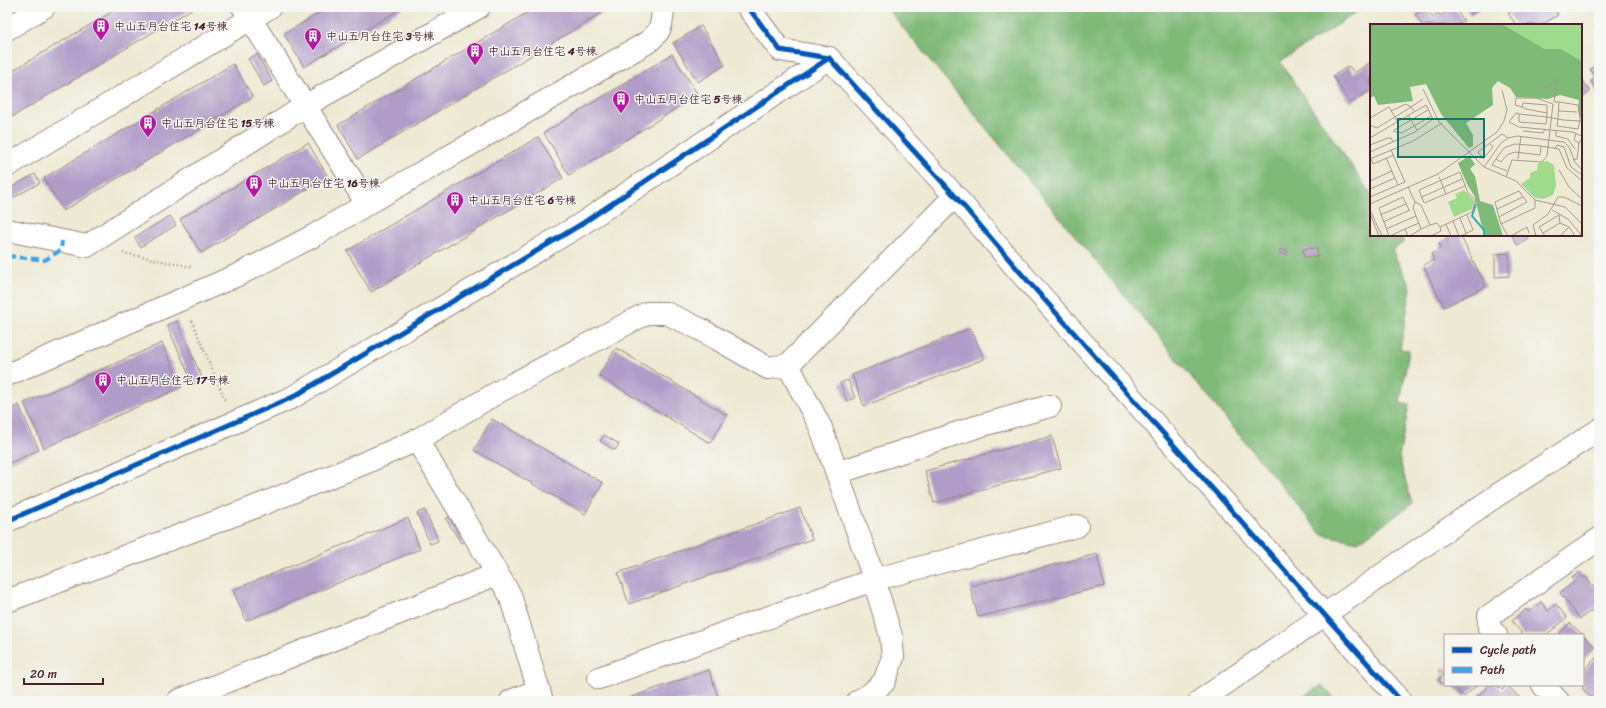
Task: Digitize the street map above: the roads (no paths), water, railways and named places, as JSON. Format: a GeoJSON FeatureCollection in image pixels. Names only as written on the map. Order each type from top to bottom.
{"type":"FeatureCollection","features":[{"type":"Feature","properties":{"kind":"street"},"geometry":{"type":"LineString","coordinates":[[7,29],[44,7]]}},
{"type":"Feature","properties":{"kind":"street"},"geometry":{"type":"LineString","coordinates":[[7,166],[246,13],[270,7]]}},
{"type":"Feature","properties":{"kind":"street"},"geometry":{"type":"LineString","coordinates":[[7,230],[87,246],[305,106],[479,7]]}},
{"type":"Feature","properties":{"kind":"street"},"geometry":{"type":"LineString","coordinates":[[7,375],[240,274],[316,235],[648,42],[658,34],[662,22],[662,7]]}},
{"type":"Feature","properties":{"kind":"street"},"geometry":{"type":"LineString","coordinates":[[748,7],[780,50],[829,58],[956,196],[1019,271],[1401,701]]}},
{"type":"Feature","properties":{"kind":"street"},"geometry":{"type":"LineString","coordinates":[[246,13],[367,204]]}},
{"type":"Feature","properties":{"kind":"street"},"geometry":{"type":"LineString","coordinates":[[7,521],[293,397],[580,225],[829,58]]}},
{"type":"Feature","properties":{"kind":"street"},"geometry":{"type":"LineString","coordinates":[[7,601],[256,508],[417,440],[500,391],[647,313],[666,313],[700,329],[768,368],[788,365],[956,196]]}},
{"type":"Feature","properties":{"kind":"street"},"geometry":{"type":"LineString","coordinates":[[788,365],[821,428],[891,636],[893,657],[884,682],[869,695],[858,701]]}},
{"type":"Feature","properties":{"kind":"street"},"geometry":{"type":"LineString","coordinates":[[837,473],[976,427],[1050,406]]}},
{"type":"Feature","properties":{"kind":"street"},"geometry":{"type":"LineString","coordinates":[[1200,701],[1496,496],[1599,430]]}},
{"type":"Feature","properties":{"kind":"street"},"geometry":{"type":"LineString","coordinates":[[417,440],[510,595],[540,695],[511,701]]}},
{"type":"Feature","properties":{"kind":"street"},"geometry":{"type":"LineString","coordinates":[[599,678],[873,580],[1077,526]]}},
{"type":"Feature","properties":{"kind":"street"},"geometry":{"type":"LineString","coordinates":[[1495,634],[1489,628],[1489,616],[1599,539]]}},
{"type":"Feature","properties":{"kind":"street"},"geometry":{"type":"LineString","coordinates":[[178,701],[497,574]]}},
{"type":"Feature","properties":{"kind":"street"},"geometry":{"type":"LineString","coordinates":[[1544,686],[1558,701]]}},
{"type":"Feature","properties":{"kind":"place","name":"中山五月台住宅 14号棟"},"geometry":{"type":"Point","coordinates":[101,41]}},
{"type":"Feature","properties":{"kind":"place","name":"中山五月台住宅 3号棟"},"geometry":{"type":"Point","coordinates":[313,51]}},
{"type":"Feature","properties":{"kind":"place","name":"中山五月台住宅 4号棟"},"geometry":{"type":"Point","coordinates":[475,66]}},
{"type":"Feature","properties":{"kind":"place","name":"中山五月台住宅 5号棟"},"geometry":{"type":"Point","coordinates":[621,114]}},
{"type":"Feature","properties":{"kind":"place","name":"中山五月台住宅 15号棟"},"geometry":{"type":"Point","coordinates":[148,138]}},
{"type":"Feature","properties":{"kind":"place","name":"中山五月台住宅 16号棟"},"geometry":{"type":"Point","coordinates":[254,198]}},
{"type":"Feature","properties":{"kind":"place","name":"中山五月台住宅 6号棟"},"geometry":{"type":"Point","coordinates":[455,215]}},
{"type":"Feature","properties":{"kind":"place","name":"中山五月台住宅 17号棟"},"geometry":{"type":"Point","coordinates":[103,395]}}]}
